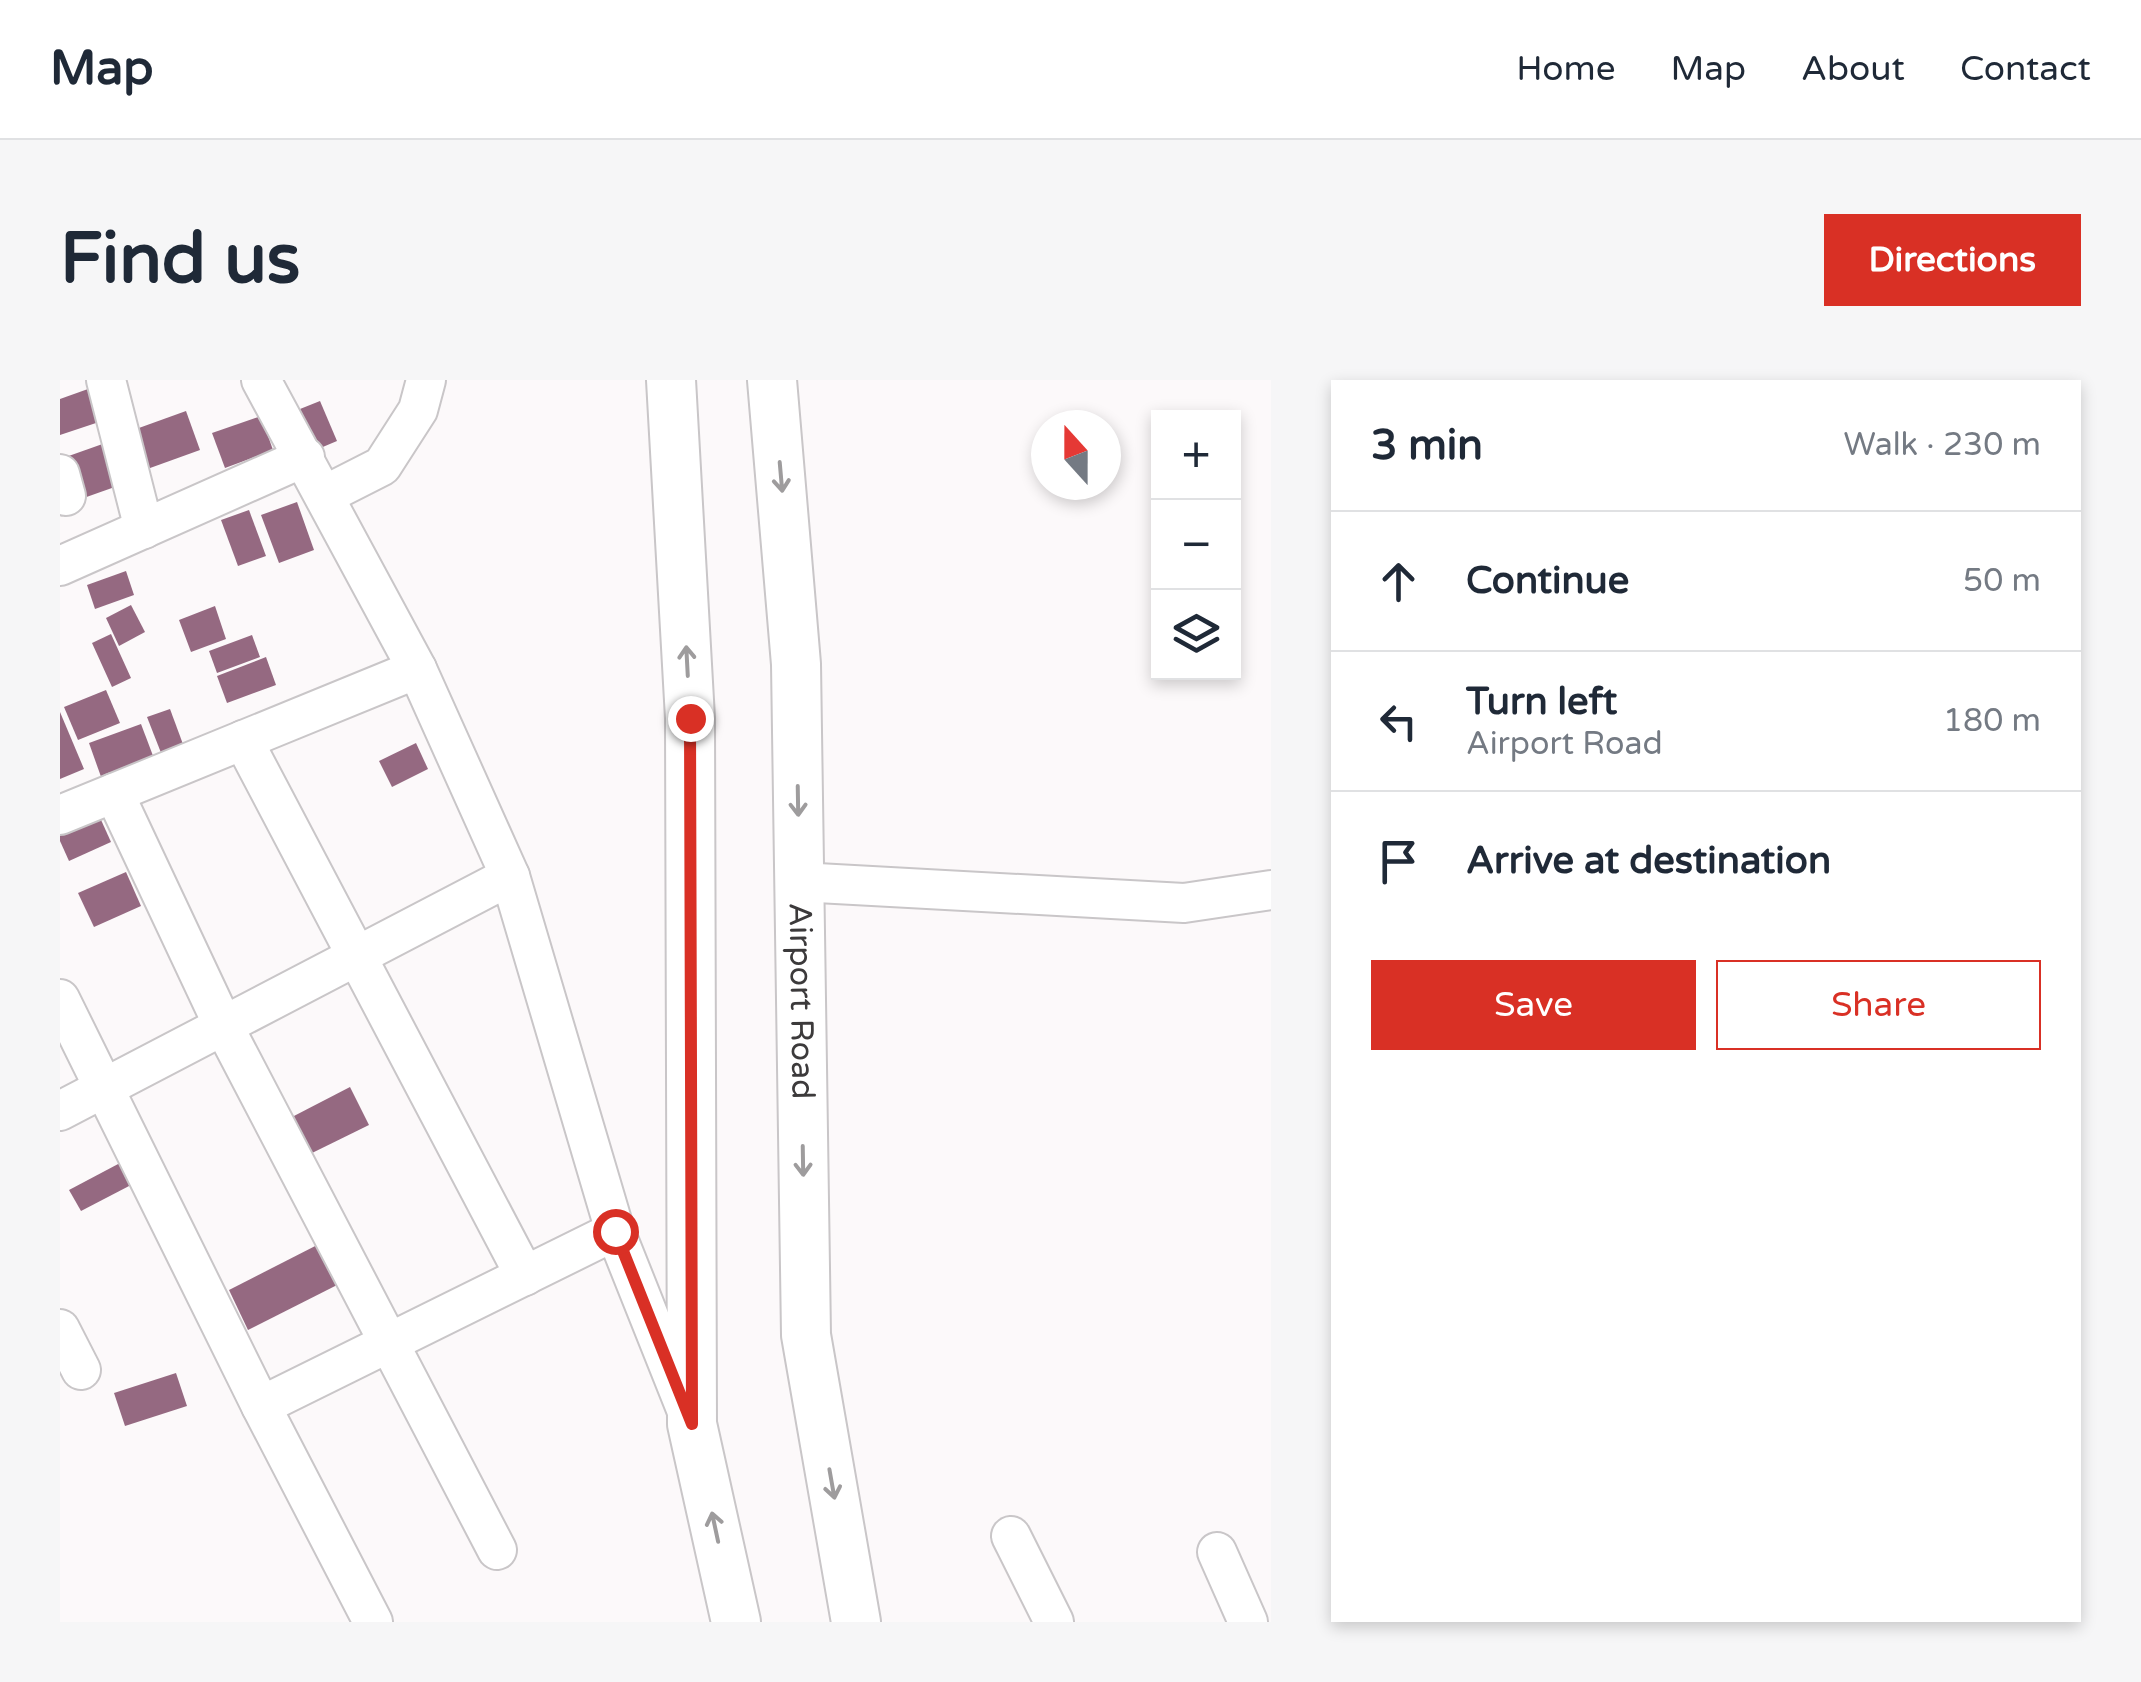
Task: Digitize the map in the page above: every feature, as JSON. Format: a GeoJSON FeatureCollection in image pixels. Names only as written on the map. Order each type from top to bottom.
{"type":"FeatureCollection","features":[{"type":"Feature","properties":{"kind":"main road"},"geometry":{"type":"LineString","coordinates":[[671,380],[690,718],[692,1424],[736,1622]]}},
{"type":"Feature","properties":{"kind":"main road","name":"Airport Road"},"geometry":{"type":"LineString","coordinates":[[772,380],[796,664],[806,1335],[856,1622]]}},
{"type":"Feature","properties":{"kind":"street"},"geometry":{"type":"LineString","coordinates":[[106,380],[144,529]]}},
{"type":"Feature","properties":{"kind":"street"},"geometry":{"type":"LineString","coordinates":[[261,380],[417,669],[510,876],[615,1231],[692,1424]]}},
{"type":"Feature","properties":{"kind":"street"},"geometry":{"type":"LineString","coordinates":[[325,495],[382,466],[418,410],[426,380]]}},
{"type":"Feature","properties":{"kind":"street"},"geometry":{"type":"LineString","coordinates":[[60,566],[305,457]]}},
{"type":"Feature","properties":{"kind":"street"},"geometry":{"type":"LineString","coordinates":[[60,815],[417,669]]}},
{"type":"Feature","properties":{"kind":"street"},"geometry":{"type":"LineString","coordinates":[[243,740],[525,1276]]}},
{"type":"Feature","properties":{"kind":"street"},"geometry":{"type":"LineString","coordinates":[[114,792],[224,1026],[496,1550]]}},
{"type":"Feature","properties":{"kind":"street"},"geometry":{"type":"LineString","coordinates":[[60,1111],[510,876]]}},
{"type":"Feature","properties":{"kind":"street"},"geometry":{"type":"LineString","coordinates":[[799,882],[1184,903],[1271,890]]}},
{"type":"Feature","properties":{"kind":"street"},"geometry":{"type":"LineString","coordinates":[[60,999],[261,1406],[373,1622]]}},
{"type":"Feature","properties":{"kind":"street"},"geometry":{"type":"LineString","coordinates":[[261,1406],[615,1231]]}},
{"type":"Feature","properties":{"kind":"street"},"geometry":{"type":"LineString","coordinates":[[60,1329],[82,1370]]}},
{"type":"Feature","properties":{"kind":"street"},"geometry":{"type":"LineString","coordinates":[[1011,1536],[1054,1622]]}},
{"type":"Feature","properties":{"kind":"street"},"geometry":{"type":"LineString","coordinates":[[1217,1552],[1248,1616]]}},
{"type":"Feature","properties":{"kind":"building"},"geometry":{"type":"Polygon","coordinates":[[[88,389],[99,422],[60,435],[60,399],[88,389]]]}},
{"type":"Feature","properties":{"kind":"building"},"geometry":{"type":"Polygon","coordinates":[[[320,401],[337,441],[318,449],[300,409],[320,401]]]}},
{"type":"Feature","properties":{"kind":"building"},"geometry":{"type":"Polygon","coordinates":[[[186,411],[200,450],[139,472],[125,433],[186,411]]]}},
{"type":"Feature","properties":{"kind":"building"},"geometry":{"type":"Polygon","coordinates":[[[261,416],[273,450],[225,468],[212,433],[261,416]]]}},
{"type":"Feature","properties":{"kind":"building"},"geometry":{"type":"Polygon","coordinates":[[[111,441],[126,483],[78,500],[63,458],[111,441]]]}},
{"type":"Feature","properties":{"kind":"building"},"geometry":{"type":"Polygon","coordinates":[[[297,502],[314,550],[279,563],[261,515],[297,502]]]}},
{"type":"Feature","properties":{"kind":"building"},"geometry":{"type":"Polygon","coordinates":[[[249,510],[266,556],[238,566],[221,520],[249,510]]]}},
{"type":"Feature","properties":{"kind":"building"},"geometry":{"type":"Polygon","coordinates":[[[126,571],[134,595],[95,609],[87,585],[126,571]]]}},
{"type":"Feature","properties":{"kind":"building"},"geometry":{"type":"Polygon","coordinates":[[[131,605],[145,632],[119,646],[106,618],[131,605]]]}},
{"type":"Feature","properties":{"kind":"building"},"geometry":{"type":"Polygon","coordinates":[[[215,606],[226,639],[191,652],[179,620],[215,606]]]}},
{"type":"Feature","properties":{"kind":"building"},"geometry":{"type":"Polygon","coordinates":[[[111,634],[131,678],[112,687],[92,643],[111,634]]]}},
{"type":"Feature","properties":{"kind":"building"},"geometry":{"type":"Polygon","coordinates":[[[252,635],[260,657],[217,673],[209,651],[252,635]]]}},
{"type":"Feature","properties":{"kind":"building"},"geometry":{"type":"Polygon","coordinates":[[[266,657],[276,685],[227,703],[217,676],[266,657]]]}},
{"type":"Feature","properties":{"kind":"building"},"geometry":{"type":"Polygon","coordinates":[[[106,690],[120,723],[78,740],[64,707],[106,690]]]}},
{"type":"Feature","properties":{"kind":"building"},"geometry":{"type":"Polygon","coordinates":[[[170,709],[187,755],[165,763],[147,717],[170,709]]]}},
{"type":"Feature","properties":{"kind":"building"},"geometry":{"type":"Polygon","coordinates":[[[60,712],[84,769],[60,779],[60,712]]]}},
{"type":"Feature","properties":{"kind":"building"},"geometry":{"type":"Polygon","coordinates":[[[141,724],[158,769],[105,788],[89,743],[141,724]]]}},
{"type":"Feature","properties":{"kind":"building"},"geometry":{"type":"Polygon","coordinates":[[[416,743],[428,769],[392,787],[379,761],[416,743]]]}},
{"type":"Feature","properties":{"kind":"building"},"geometry":{"type":"Polygon","coordinates":[[[97,811],[111,842],[69,861],[60,841],[60,828],[97,811]]]}},
{"type":"Feature","properties":{"kind":"building"},"geometry":{"type":"Polygon","coordinates":[[[126,872],[141,906],[94,927],[78,893],[126,872]]]}},
{"type":"Feature","properties":{"kind":"building"},"geometry":{"type":"Polygon","coordinates":[[[350,1087],[369,1125],[310,1154],[292,1117],[350,1087]]]}},
{"type":"Feature","properties":{"kind":"building"},"geometry":{"type":"Polygon","coordinates":[[[120,1163],[131,1185],[81,1211],[69,1190],[120,1163]]]}},
{"type":"Feature","properties":{"kind":"building"},"geometry":{"type":"Polygon","coordinates":[[[325,1241],[345,1281],[248,1330],[229,1290],[325,1241]]]}},
{"type":"Feature","properties":{"kind":"building"},"geometry":{"type":"Polygon","coordinates":[[[176,1373],[187,1406],[125,1426],[114,1393],[176,1373]]]}},
{"type":"Feature","properties":{"kind":"route"},"geometry":{"type":"LineString","coordinates":[[615,1231],[692,1424],[690,718]]}}]}
